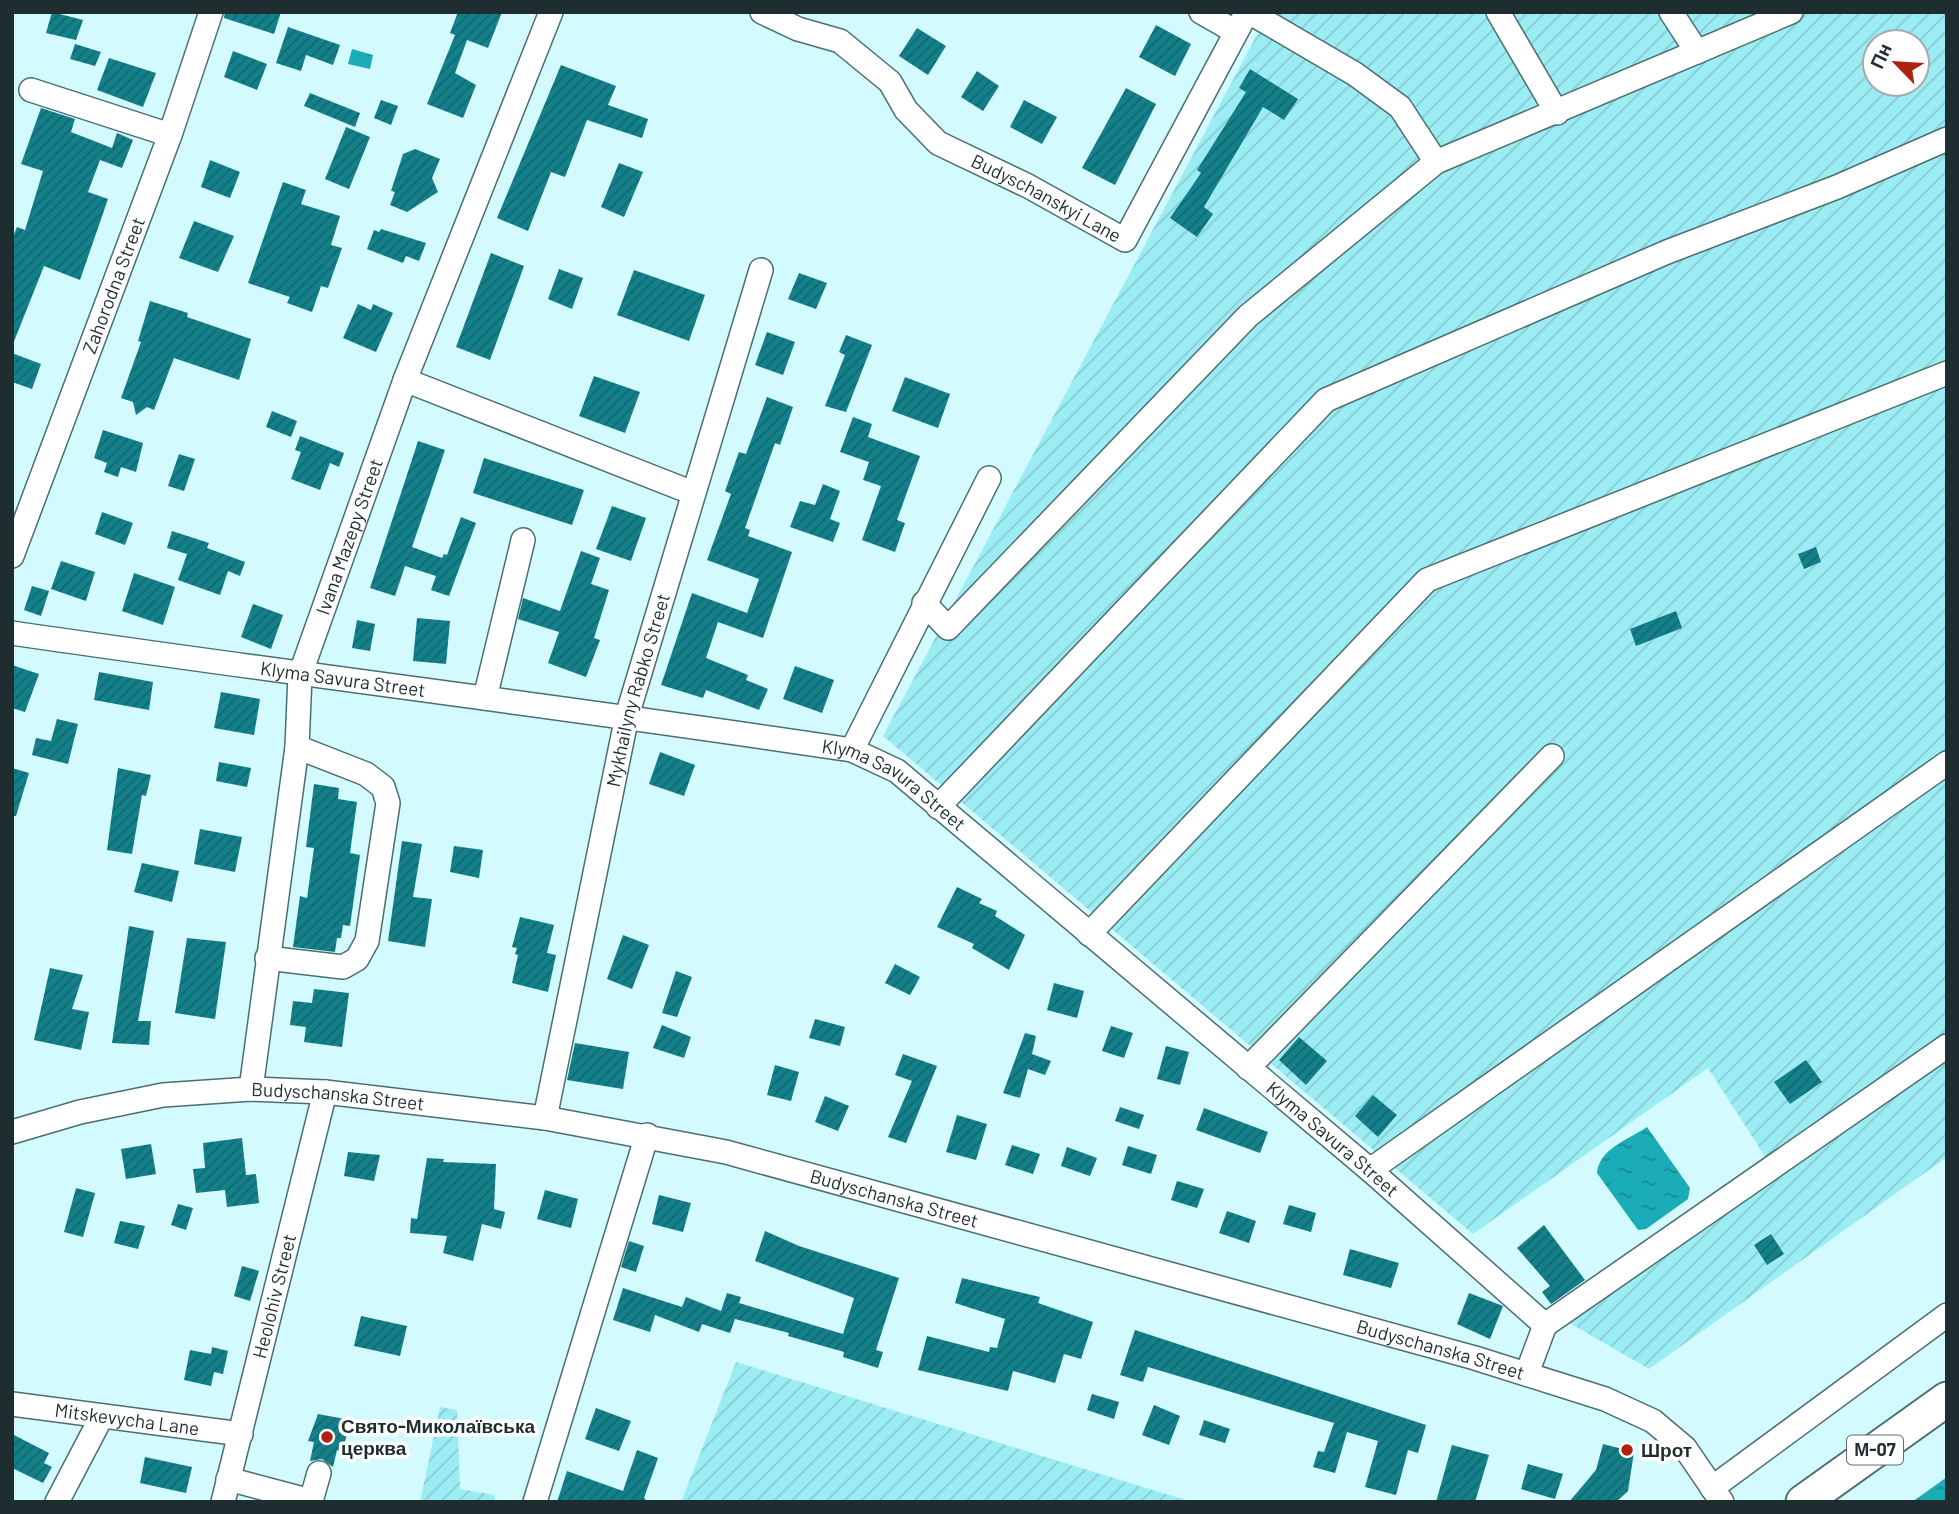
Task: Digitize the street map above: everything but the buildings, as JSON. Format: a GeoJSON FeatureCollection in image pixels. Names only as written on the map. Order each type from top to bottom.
{"type":"FeatureCollection","features":[{"type":"Feature","properties":{"kind":"highway","name":"М-07"},"geometry":{"type":"LineString","coordinates":[[1803,1502],[1947,1399]]}},
{"type":"Feature","properties":{"kind":"street","name":"Zahorodna Street"},"geometry":{"type":"LineString","coordinates":[[12,556],[170,135],[211,12]]}},
{"type":"Feature","properties":{"kind":"street","name":"Ivana Mazepy Street"},"geometry":{"type":"LineString","coordinates":[[251,1089],[297,747],[300,675],[405,380],[551,12]]}},
{"type":"Feature","properties":{"kind":"street","name":"Budyschanskyi Lane"},"geometry":{"type":"LineString","coordinates":[[762,12],[798,29],[840,41],[890,82],[906,110],[938,143],[1028,186],[1125,240],[1244,19]]}},
{"type":"Feature","properties":{"kind":"street"},"geometry":{"type":"LineString","coordinates":[[1201,12],[1244,19],[1355,74],[1400,107],[1436,162]]}},
{"type":"Feature","properties":{"kind":"street"},"geometry":{"type":"LineString","coordinates":[[1498,12],[1557,113]]}},
{"type":"Feature","properties":{"kind":"street"},"geometry":{"type":"LineString","coordinates":[[1671,12],[1697,52]]}},
{"type":"Feature","properties":{"kind":"street"},"geometry":{"type":"LineString","coordinates":[[924,603],[948,628],[1248,316],[1436,162],[1791,12]]}},
{"type":"Feature","properties":{"kind":"street"},"geometry":{"type":"LineString","coordinates":[[32,90],[170,135]]}},
{"type":"Feature","properties":{"kind":"street"},"geometry":{"type":"LineString","coordinates":[[938,807],[1326,400],[1667,252],[1837,187],[1947,139]]}},
{"type":"Feature","properties":{"kind":"street","name":"Mykhailyny Rabko Street"},"geometry":{"type":"LineString","coordinates":[[545,1118],[627,716],[761,270]]}},
{"type":"Feature","properties":{"kind":"street"},"geometry":{"type":"LineString","coordinates":[[1089,934],[1427,580],[1947,373]]}},
{"type":"Feature","properties":{"kind":"street"},"geometry":{"type":"LineString","coordinates":[[405,380],[693,493]]}},
{"type":"Feature","properties":{"kind":"street"},"geometry":{"type":"LineString","coordinates":[[852,750],[989,478]]}},
{"type":"Feature","properties":{"kind":"street"},"geometry":{"type":"LineString","coordinates":[[485,698],[523,540]]}},
{"type":"Feature","properties":{"kind":"street","name":"Klyma Savura Street"},"geometry":{"type":"LineString","coordinates":[[12,633],[300,675],[627,716],[852,750],[897,771],[1370,1170],[1545,1325]]}},
{"type":"Feature","properties":{"kind":"street"},"geometry":{"type":"LineString","coordinates":[[267,958],[343,967],[357,959],[367,941],[388,803],[383,787],[366,774],[297,747]]}},
{"type":"Feature","properties":{"kind":"street"},"geometry":{"type":"LineString","coordinates":[[1248,1068],[1552,755]]}},
{"type":"Feature","properties":{"kind":"street"},"geometry":{"type":"LineString","coordinates":[[1370,1170],[1947,763]]}},
{"type":"Feature","properties":{"kind":"street"},"geometry":{"type":"LineString","coordinates":[[1527,1373],[1545,1325],[1947,1046]]}},
{"type":"Feature","properties":{"kind":"street","name":"Budyschanska Street"},"geometry":{"type":"LineString","coordinates":[[12,1132],[80,1112],[163,1095],[251,1089],[325,1092],[545,1118],[647,1135],[726,1152],[1527,1373],[1605,1399],[1653,1421],[1685,1448],[1717,1495]]}},
{"type":"Feature","properties":{"kind":"street","name":"Heolohiv Street"},"geometry":{"type":"LineString","coordinates":[[226,1490],[325,1092]]}},
{"type":"Feature","properties":{"kind":"street"},"geometry":{"type":"LineString","coordinates":[[535,1502],[647,1135]]}},
{"type":"Feature","properties":{"kind":"street"},"geometry":{"type":"LineString","coordinates":[[1717,1495],[1947,1315]]}},
{"type":"Feature","properties":{"kind":"street","name":"Mitskevycha Lane"},"geometry":{"type":"LineString","coordinates":[[12,1404],[241,1434]]}},
{"type":"Feature","properties":{"kind":"street"},"geometry":{"type":"LineString","coordinates":[[57,1502],[102,1416]]}},
{"type":"Feature","properties":{"kind":"street"},"geometry":{"type":"LineString","coordinates":[[226,1490],[311,1501],[319,1472]]}},
{"type":"Feature","properties":{"kind":"shaded area"},"geometry":{"type":"Polygon","coordinates":[[[1269,12],[1947,12],[1947,1157],[1649,1369],[1561,1318],[1775,1172],[1708,1068],[1473,1234],[883,736],[1269,12]]]}},
{"type":"Feature","properties":{"kind":"shaded area"},"geometry":{"type":"Polygon","coordinates":[[[736,1362],[1192,1502],[681,1502],[736,1362]]]}},
{"type":"Feature","properties":{"kind":"shaded area"},"geometry":{"type":"Polygon","coordinates":[[[440,1407],[457,1410],[460,1489],[495,1495],[494,1502],[420,1502],[440,1407]]]}},
{"type":"Feature","properties":{"kind":"water"},"geometry":{"type":"Polygon","coordinates":[[[352,49],[373,55],[370,69],[348,64],[352,49]]]}},
{"type":"Feature","properties":{"kind":"water"},"geometry":{"type":"Polygon","coordinates":[[[1647,1127],[1690,1188],[1688,1199],[1646,1229],[1638,1230],[1597,1173],[1603,1157],[1609,1151],[1647,1127]]]}},
{"type":"Feature","properties":{"kind":"water"},"geometry":{"type":"Polygon","coordinates":[[[1947,1477],[1947,1502],[1912,1502],[1947,1477]]]}},
{"type":"Feature","properties":{"kind":"place","name":"Свято-Миколаївська церква"},"geometry":{"type":"Point","coordinates":[327,1437]}},
{"type":"Feature","properties":{"kind":"place","name":"Шрот"},"geometry":{"type":"Point","coordinates":[1627,1450]}}]}
